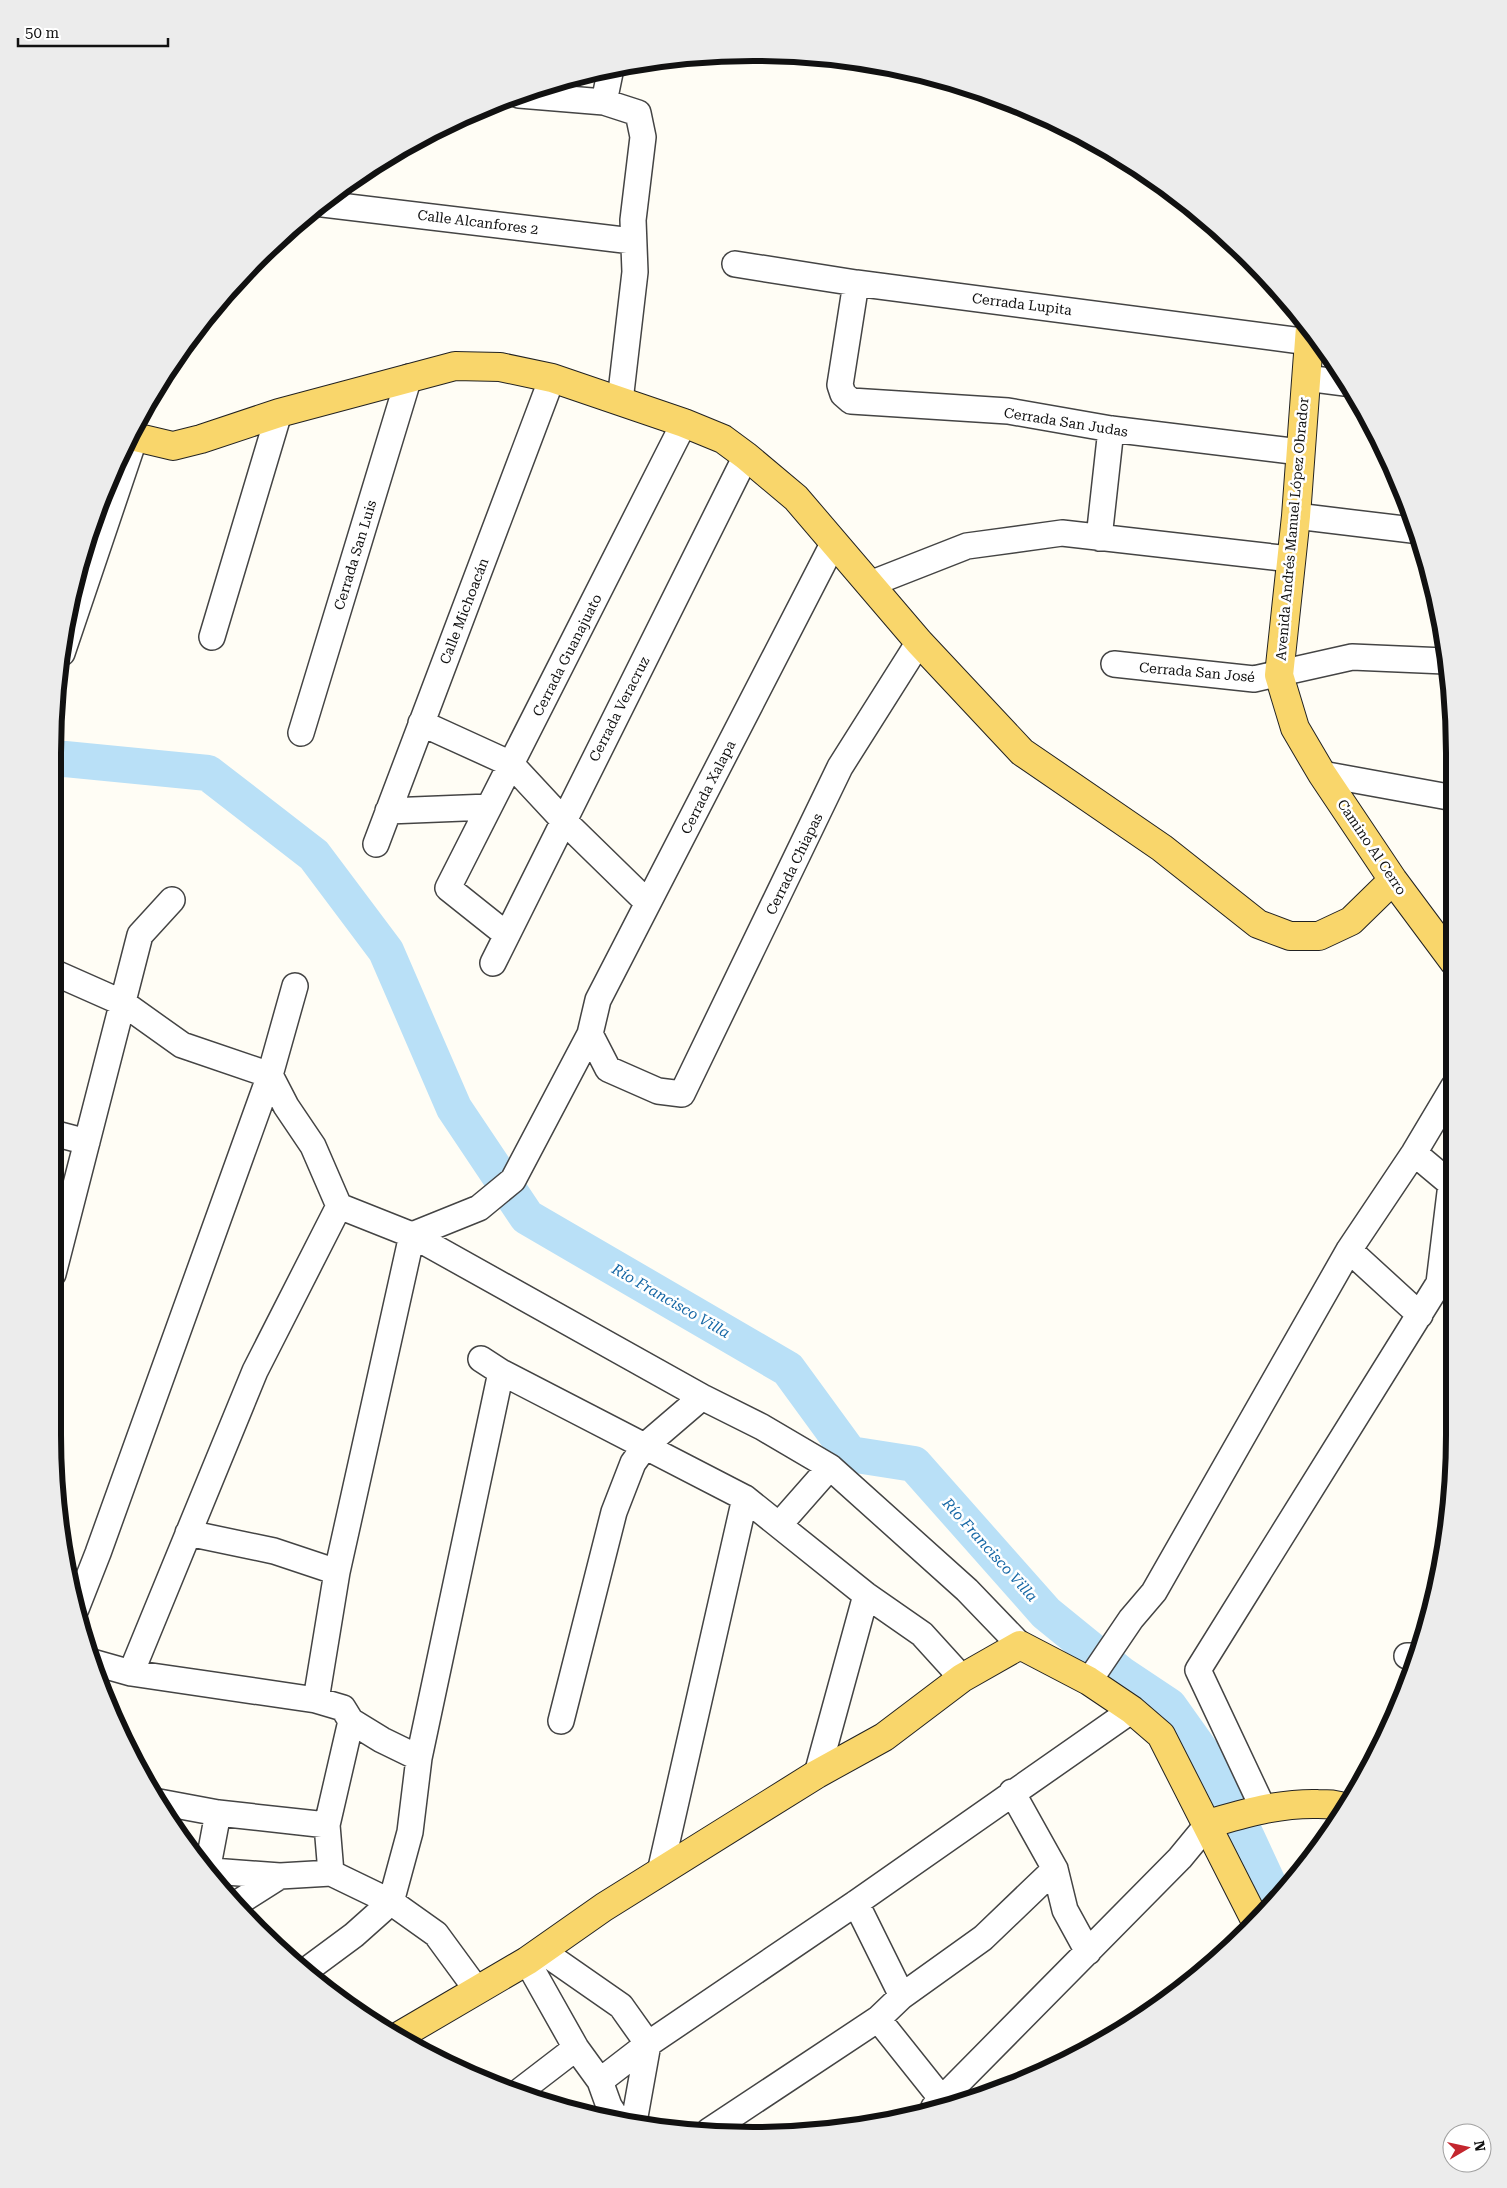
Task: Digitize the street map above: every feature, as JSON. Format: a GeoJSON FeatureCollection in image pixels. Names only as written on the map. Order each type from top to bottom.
{"type":"FeatureCollection","features":[{"type":"Feature","properties":{"kind":"main road","name":"Avenida Andrés Manuel López Obrador"},"geometry":{"type":"LineString","coordinates":[[1295,728],[1279,675],[1296,516],[1309,340]]}},
{"type":"Feature","properties":{"kind":"main road"},"geometry":{"type":"LineString","coordinates":[[138,437],[173,446],[202,439],[279,413],[455,366],[500,368],[552,378],[684,423],[723,439],[796,498],[919,642],[1022,752],[1162,848],[1258,924],[1290,936],[1319,936],[1351,922],[1393,880]]}},
{"type":"Feature","properties":{"kind":"main road","name":"Camino Al Cerro"},"geometry":{"type":"LineString","coordinates":[[1295,728],[1322,774],[1393,880],[1446,944]]}},
{"type":"Feature","properties":{"kind":"main road"},"geometry":{"type":"LineString","coordinates":[[404,2032],[535,1956],[604,1907],[817,1774],[884,1737],[962,1678],[1020,1645],[1089,1681],[1132,1710],[1161,1735],[1208,1824],[1252,1914]]}},
{"type":"Feature","properties":{"kind":"main road"},"geometry":{"type":"LineString","coordinates":[[1208,1824],[1263,1808],[1296,1804],[1338,1805]]}},
{"type":"Feature","properties":{"kind":"street"},"geometry":{"type":"LineString","coordinates":[[604,102],[609,77]]}},
{"type":"Feature","properties":{"kind":"street"},"geometry":{"type":"LineString","coordinates":[[534,97],[604,102],[638,112],[643,137],[632,240],[635,272],[620,401]]}},
{"type":"Feature","properties":{"kind":"street","name":"Calle Alcanfores 2"},"geometry":{"type":"LineString","coordinates":[[331,205],[632,240]]}},
{"type":"Feature","properties":{"kind":"street","name":"Cerrada Lupita"},"geometry":{"type":"LineString","coordinates":[[735,264],[856,283],[1304,333]]}},
{"type":"Feature","properties":{"kind":"street","name":"Cerrada San Judas"},"geometry":{"type":"LineString","coordinates":[[856,283],[840,385],[843,394],[851,401],[1008,412],[1111,429],[1300,452]]}},
{"type":"Feature","properties":{"kind":"street","name":"Cerrada San Luis"},"geometry":{"type":"LineString","coordinates":[[301,733],[410,377]]}},
{"type":"Feature","properties":{"kind":"street","name":"Calle Michoacán"},"geometry":{"type":"LineString","coordinates":[[376,844],[552,378]]}},
{"type":"Feature","properties":{"kind":"street"},"geometry":{"type":"LineString","coordinates":[[1306,378],[1337,382]]}},
{"type":"Feature","properties":{"kind":"street"},"geometry":{"type":"LineString","coordinates":[[212,637],[279,413]]}},
{"type":"Feature","properties":{"kind":"street","name":"Cerrada Guanajuato"},"geometry":{"type":"LineString","coordinates":[[507,935],[448,888],[684,423]]}},
{"type":"Feature","properties":{"kind":"street"},"geometry":{"type":"LineString","coordinates":[[1099,538],[1111,429]]}},
{"type":"Feature","properties":{"kind":"street","name":"Cerrada Veracruz"},"geometry":{"type":"LineString","coordinates":[[493,963],[746,456]]}},
{"type":"Feature","properties":{"kind":"street"},"geometry":{"type":"LineString","coordinates":[[79,603],[120,476]]}},
{"type":"Feature","properties":{"kind":"street"},"geometry":{"type":"LineString","coordinates":[[1296,516],[1408,530]]}},
{"type":"Feature","properties":{"kind":"street"},"geometry":{"type":"LineString","coordinates":[[870,584],[967,546],[1062,533],[1290,560]]}},
{"type":"Feature","properties":{"kind":"street","name":"Cerrada Xalapa"},"geometry":{"type":"LineString","coordinates":[[412,1235],[479,1208],[513,1180],[590,1034],[598,1000],[834,542]]}},
{"type":"Feature","properties":{"kind":"street","name":"Cerrada Chiapas"},"geometry":{"type":"LineString","coordinates":[[590,1034],[608,1069],[658,1092],[682,1094],[840,767],[919,642]]}},
{"type":"Feature","properties":{"kind":"street","name":"Cerrada San José"},"geometry":{"type":"LineString","coordinates":[[1114,664],[1254,680],[1352,657],[1440,661]]}},
{"type":"Feature","properties":{"kind":"street"},"geometry":{"type":"LineString","coordinates":[[422,723],[511,764],[564,821],[648,904]]}},
{"type":"Feature","properties":{"kind":"street"},"geometry":{"type":"LineString","coordinates":[[1322,774],[1446,797]]}},
{"type":"Feature","properties":{"kind":"street"},"geometry":{"type":"LineString","coordinates":[[388,810],[490,807]]}},
{"type":"Feature","properties":{"kind":"street"},"geometry":{"type":"LineString","coordinates":[[61,1240],[140,935],[172,900]]}},
{"type":"Feature","properties":{"kind":"street"},"geometry":{"type":"LineString","coordinates":[[61,976],[123,1003],[182,1045],[270,1075],[286,1106],[313,1146],[339,1206],[412,1235],[702,1398],[762,1427],[830,1467],[967,1590],[1020,1645]]}},
{"type":"Feature","properties":{"kind":"street"},"geometry":{"type":"LineString","coordinates":[[81,1596],[270,1075],[295,986]]}},
{"type":"Feature","properties":{"kind":"street"},"geometry":{"type":"LineString","coordinates":[[1089,1681],[1131,1619],[1154,1592],[1349,1250],[1414,1152],[1446,1099]]}},
{"type":"Feature","properties":{"kind":"street"},"geometry":{"type":"LineString","coordinates":[[61,1135],[87,1142]]}},
{"type":"Feature","properties":{"kind":"street"},"geometry":{"type":"LineString","coordinates":[[1414,1152],[1446,1178]]}},
{"type":"Feature","properties":{"kind":"street"},"geometry":{"type":"LineString","coordinates":[[131,1673],[255,1371],[339,1206]]}},
{"type":"Feature","properties":{"kind":"street"},"geometry":{"type":"LineString","coordinates":[[1263,1808],[1198,1670],[1439,1283],[1446,1234]]}},
{"type":"Feature","properties":{"kind":"street"},"geometry":{"type":"LineString","coordinates":[[316,1700],[337,1572],[412,1235]]}},
{"type":"Feature","properties":{"kind":"street"},"geometry":{"type":"LineString","coordinates":[[1349,1250],[1420,1315]]}},
{"type":"Feature","properties":{"kind":"street"},"geometry":{"type":"LineString","coordinates":[[311,1967],[354,1935],[391,1902],[410,1832],[419,1758],[491,1366],[745,1498],[866,1595],[922,1634],[962,1678]]}},
{"type":"Feature","properties":{"kind":"street"},"geometry":{"type":"LineString","coordinates":[[561,1721],[614,1512],[633,1463],[646,1445],[702,1398]]}},
{"type":"Feature","properties":{"kind":"street"},"geometry":{"type":"LineString","coordinates":[[779,1525],[830,1467]]}},
{"type":"Feature","properties":{"kind":"street"},"geometry":{"type":"LineString","coordinates":[[660,1872],[745,1498]]}},
{"type":"Feature","properties":{"kind":"street"},"geometry":{"type":"LineString","coordinates":[[188,1533],[274,1551],[337,1572]]}},
{"type":"Feature","properties":{"kind":"street"},"geometry":{"type":"LineString","coordinates":[[817,1774],[866,1595]]}},
{"type":"Feature","properties":{"kind":"street"},"geometry":{"type":"LineString","coordinates":[[101,1664],[131,1673],[316,1700],[343,1708],[350,1721],[382,1740],[419,1758]]}},
{"type":"Feature","properties":{"kind":"street"},"geometry":{"type":"LineString","coordinates":[[600,2081],[648,2044],[856,1903],[1012,1792],[1132,1710]]}},
{"type":"Feature","properties":{"kind":"street"},"geometry":{"type":"LineString","coordinates":[[331,1873],[327,1826],[350,1721]]}},
{"type":"Feature","properties":{"kind":"street"},"geometry":{"type":"LineString","coordinates":[[1012,1792],[1055,1869],[1065,1910],[1088,1952]]}},
{"type":"Feature","properties":{"kind":"street"},"geometry":{"type":"LineString","coordinates":[[168,1804],[218,1813],[327,1826]]}},
{"type":"Feature","properties":{"kind":"street"},"geometry":{"type":"LineString","coordinates":[[209,1862],[218,1813]]}},
{"type":"Feature","properties":{"kind":"street"},"geometry":{"type":"LineString","coordinates":[[944,2100],[1180,1858],[1208,1824]]}},
{"type":"Feature","properties":{"kind":"street"},"geometry":{"type":"LineString","coordinates":[[717,2125],[878,2019],[902,1996],[983,1938],[1055,1869]]}},
{"type":"Feature","properties":{"kind":"street"},"geometry":{"type":"LineString","coordinates":[[217,1871],[280,1876],[331,1873],[391,1902],[436,1934],[477,1990]]}},
{"type":"Feature","properties":{"kind":"street"},"geometry":{"type":"LineString","coordinates":[[242,1900],[280,1876]]}},
{"type":"Feature","properties":{"kind":"street"},"geometry":{"type":"LineString","coordinates":[[856,1903],[902,1996]]}},
{"type":"Feature","properties":{"kind":"street"},"geometry":{"type":"LineString","coordinates":[[535,1956],[621,2006],[648,2044],[635,2116]]}},
{"type":"Feature","properties":{"kind":"street"},"geometry":{"type":"LineString","coordinates":[[535,1956],[576,2048],[600,2081],[610,2111]]}},
{"type":"Feature","properties":{"kind":"street"},"geometry":{"type":"LineString","coordinates":[[878,2019],[938,2101]]}},
{"type":"Feature","properties":{"kind":"street"},"geometry":{"type":"LineString","coordinates":[[525,2088],[576,2048]]}},
{"type":"Feature","properties":{"kind":"waterway","name":"Río Francisco Villa"},"geometry":{"type":"LineString","coordinates":[[61,759],[208,773],[314,855],[386,951],[454,1108],[527,1217],[788,1369],[850,1454],[914,1464],[1046,1613],[1121,1674],[1169,1706],[1218,1775],[1272,1893]]}}]}
